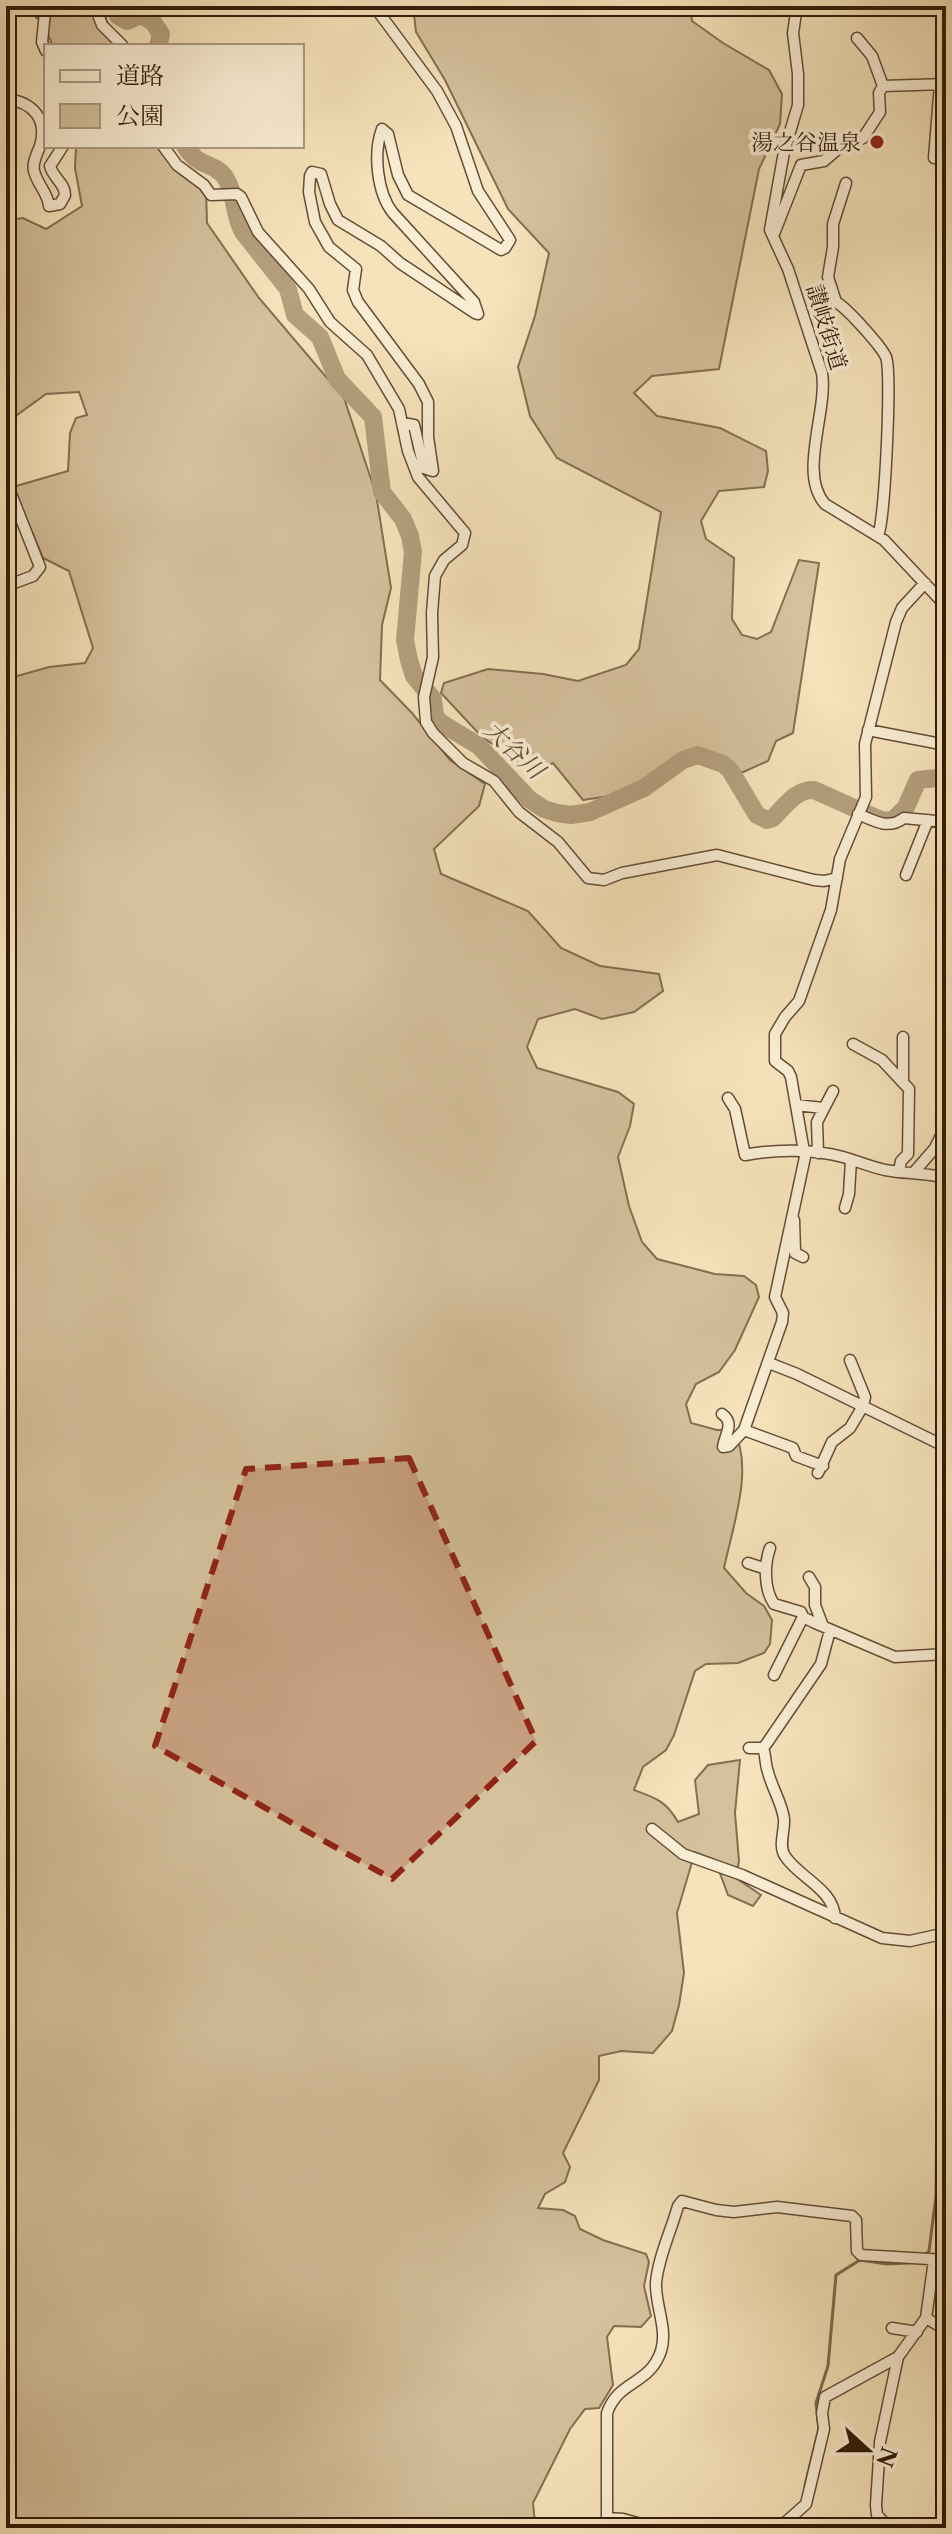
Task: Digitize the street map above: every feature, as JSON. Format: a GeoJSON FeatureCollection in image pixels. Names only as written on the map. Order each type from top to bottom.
{"type":"FeatureCollection","features":[{"type":"Feature","properties":{"kind":"street"},"geometry":{"type":"LineString","coordinates":[[40,6],[45,12],[44,46]]}},
{"type":"Feature","properties":{"kind":"street"},"geometry":{"type":"LineString","coordinates":[[95,6],[102,25],[121,44]]}},
{"type":"Feature","properties":{"kind":"street"},"geometry":{"type":"LineString","coordinates":[[374,6],[437,91],[456,126],[478,191],[510,240],[501,250],[489,245],[408,195],[398,175],[388,134],[382,129],[379,160],[384,199],[393,213],[474,302],[478,309],[478,314],[475,313],[410,271],[381,246],[338,220],[321,174],[312,172],[311,207],[321,237],[356,269],[353,290],[358,302],[419,384],[428,402],[428,437],[433,471],[424,468],[414,425],[402,423]]}},
{"type":"Feature","properties":{"kind":"street","name":"讃岐街道"},"geometry":{"type":"LineString","coordinates":[[797,6],[793,33],[798,105],[784,152],[770,230],[799,300],[822,373],[824,388],[813,472],[816,490],[825,504],[878,536],[907,561],[946,606]]}},
{"type":"Feature","properties":{"kind":"street"},"geometry":{"type":"LineString","coordinates":[[773,237],[801,165],[824,161],[840,147],[863,138],[880,112],[879,93],[883,86],[872,56],[857,38]]}},
{"type":"Feature","properties":{"kind":"street"},"geometry":{"type":"LineString","coordinates":[[883,86],[943,84],[934,158]]}},
{"type":"Feature","properties":{"kind":"street"},"geometry":{"type":"LineString","coordinates":[[6,99],[24,102],[41,119],[42,136],[34,169],[49,206],[60,204],[65,195],[64,187],[55,178],[50,166],[62,148]]}},
{"type":"Feature","properties":{"kind":"street"},"geometry":{"type":"LineString","coordinates":[[164,148],[177,165],[204,185],[211,195],[237,194],[241,197],[258,232],[309,289],[330,322],[367,355],[399,409],[408,451],[418,477],[465,533],[462,545],[439,566],[433,589],[433,657],[424,697],[426,722],[433,733],[463,763],[500,786],[511,804],[558,842],[588,878],[604,880],[628,872],[717,855],[814,880],[837,878]]}},
{"type":"Feature","properties":{"kind":"street"},"geometry":{"type":"LineString","coordinates":[[846,183],[833,224],[828,277],[836,302],[846,308],[886,357],[886,474],[882,527],[878,536]]}},
{"type":"Feature","properties":{"kind":"street"},"geometry":{"type":"LineString","coordinates":[[6,481],[40,567],[33,576],[6,586]]}},
{"type":"Feature","properties":{"kind":"street"},"geometry":{"type":"LineString","coordinates":[[722,1414],[727,1417],[729,1425],[723,1447],[729,1446],[744,1430],[782,1322],[783,1313],[775,1297],[805,1157],[791,1077],[775,1061],[775,1034],[799,1001],[831,910],[843,851],[866,797],[865,744],[896,622],[902,608],[925,583]]}},
{"type":"Feature","properties":{"kind":"street"},"geometry":{"type":"LineString","coordinates":[[868,730],[946,745]]}},
{"type":"Feature","properties":{"kind":"street"},"geometry":{"type":"LineString","coordinates":[[858,814],[884,825],[897,823],[904,818],[946,822]]}},
{"type":"Feature","properties":{"kind":"street"},"geometry":{"type":"LineString","coordinates":[[906,875],[928,820]]}},
{"type":"Feature","properties":{"kind":"street"},"geometry":{"type":"LineString","coordinates":[[903,1037],[903,1082]]}},
{"type":"Feature","properties":{"kind":"street"},"geometry":{"type":"LineString","coordinates":[[853,1044],[882,1060],[909,1089],[908,1154],[901,1161],[899,1171]]}},
{"type":"Feature","properties":{"kind":"street"},"geometry":{"type":"LineString","coordinates":[[818,1153],[817,1122],[833,1091]]}},
{"type":"Feature","properties":{"kind":"street"},"geometry":{"type":"LineString","coordinates":[[728,1098],[735,1109],[745,1155],[804,1151],[887,1171],[915,1171],[946,1178]]}},
{"type":"Feature","properties":{"kind":"street"},"geometry":{"type":"LineString","coordinates":[[796,1105],[823,1108]]}},
{"type":"Feature","properties":{"kind":"street"},"geometry":{"type":"LineString","coordinates":[[915,1171],[935,1148],[946,1125]]}},
{"type":"Feature","properties":{"kind":"street"},"geometry":{"type":"LineString","coordinates":[[845,1208],[851,1160]]}},
{"type":"Feature","properties":{"kind":"street"},"geometry":{"type":"LineString","coordinates":[[793,1218],[796,1222],[795,1253],[803,1257]]}},
{"type":"Feature","properties":{"kind":"street"},"geometry":{"type":"LineString","coordinates":[[744,1430],[793,1448],[796,1456],[821,1469],[832,1442],[850,1428],[863,1406],[865,1397],[850,1360]]}},
{"type":"Feature","properties":{"kind":"street"},"geometry":{"type":"LineString","coordinates":[[769,1363],[946,1447]]}},
{"type":"Feature","properties":{"kind":"street"},"geometry":{"type":"LineString","coordinates":[[770,1548],[766,1569],[770,1600],[783,1608],[801,1612],[803,1617],[895,1657],[946,1654]]}},
{"type":"Feature","properties":{"kind":"street"},"geometry":{"type":"LineString","coordinates":[[748,1563],[766,1569]]}},
{"type":"Feature","properties":{"kind":"street"},"geometry":{"type":"LineString","coordinates":[[809,1577],[815,1587],[815,1605],[826,1628],[821,1664],[788,1717],[763,1748],[782,1813],[785,1857],[830,1902],[835,1918]]}},
{"type":"Feature","properties":{"kind":"street"},"geometry":{"type":"LineString","coordinates":[[774,1675],[803,1617]]}},
{"type":"Feature","properties":{"kind":"street"},"geometry":{"type":"LineString","coordinates":[[749,1748],[763,1748]]}},
{"type":"Feature","properties":{"kind":"street"},"geometry":{"type":"LineString","coordinates":[[652,1829],[683,1854],[742,1875],[863,1931],[910,1941],[946,1933],[946,1972]]}},
{"type":"Feature","properties":{"kind":"street"},"geometry":{"type":"LineString","coordinates":[[691,2528],[652,2527],[623,2519],[607,2523],[607,2413],[619,2392],[647,2375],[662,2348],[656,2282],[682,2201],[725,2211],[777,2207],[852,2216],[856,2220],[857,2251],[861,2255],[940,2260],[926,2318],[898,2357],[825,2397],[822,2413],[824,2429],[806,2504],[779,2528]]}},
{"type":"Feature","properties":{"kind":"street"},"geometry":{"type":"LineString","coordinates":[[926,2318],[946,2330]]}},
{"type":"Feature","properties":{"kind":"street"},"geometry":{"type":"LineString","coordinates":[[892,2328],[917,2332]]}},
{"type":"Feature","properties":{"kind":"street"},"geometry":{"type":"LineString","coordinates":[[889,2528],[877,2515],[876,2505],[880,2442],[898,2357]]}},
{"type":"Feature","properties":{"kind":"highlighted area"},"geometry":{"type":"Polygon","coordinates":[[[409,1458],[536,1741],[392,1879],[155,1746],[246,1469],[409,1458]]]}},
{"type":"Feature","properties":{"kind":"green space"},"geometry":{"type":"Polygon","coordinates":[[[22,6],[103,6],[112,44],[52,44],[42,22],[22,6]]]}},
{"type":"Feature","properties":{"kind":"green space"},"geometry":{"type":"Polygon","coordinates":[[[413,6],[690,6],[692,21],[769,70],[782,94],[780,124],[759,169],[719,369],[652,376],[634,393],[657,416],[720,428],[766,451],[768,471],[764,487],[719,491],[701,521],[706,539],[734,558],[732,619],[742,635],[757,639],[771,632],[799,560],[819,563],[793,733],[776,741],[768,761],[741,773],[709,752],[697,751],[686,754],[631,790],[583,800],[553,763],[534,772],[482,737],[441,693],[444,683],[488,669],[578,681],[626,665],[639,649],[661,512],[557,458],[530,416],[518,367],[535,316],[549,253],[508,209],[445,80],[416,32],[413,6]]]}},
{"type":"Feature","properties":{"kind":"green space"},"geometry":{"type":"Polygon","coordinates":[[[76,148],[164,148],[206,189],[207,223],[259,298],[344,398],[376,494],[391,588],[382,625],[380,680],[450,760],[485,784],[479,806],[434,849],[441,874],[528,911],[561,948],[600,966],[659,974],[663,991],[634,1012],[602,1019],[575,1009],[538,1019],[527,1047],[537,1068],[618,1092],[634,1104],[630,1126],[618,1157],[629,1206],[642,1242],[657,1259],[715,1274],[744,1276],[756,1285],[759,1297],[735,1350],[719,1372],[696,1384],[686,1404],[691,1423],[717,1430],[733,1430],[739,1445],[742,1461],[740,1498],[724,1568],[746,1593],[764,1606],[772,1620],[770,1644],[764,1653],[738,1663],[706,1664],[695,1671],[674,1735],[666,1750],[643,1767],[634,1790],[660,1801],[678,1822],[699,1814],[695,1780],[708,1765],[740,1760],[735,1813],[739,1861],[736,1878],[761,1895],[753,1906],[728,1895],[715,1860],[695,1852],[677,1913],[684,1973],[672,2031],[653,2053],[621,2051],[599,2056],[599,2080],[563,2153],[570,2167],[565,2182],[545,2194],[538,2208],[563,2210],[575,2216],[580,2229],[646,2254],[649,2262],[644,2286],[651,2316],[641,2327],[614,2326],[607,2337],[613,2385],[599,2408],[585,2409],[570,2429],[533,2503],[535,2523],[558,2528],[6,2528],[6,685],[10,678],[49,667],[85,663],[93,648],[69,571],[43,558],[13,487],[68,471],[70,433],[76,418],[87,415],[79,392],[46,394],[6,423],[6,223],[7,220],[23,218],[46,229],[82,206],[75,168],[76,148]]]}},
{"type":"Feature","properties":{"kind":"waterway","name":"大谷川"},"geometry":{"type":"LineString","coordinates":[[116,6],[118,16],[127,21],[141,15],[153,22],[161,34],[158,44]]}},
{"type":"Feature","properties":{"kind":"waterway","name":"大谷川"},"geometry":{"type":"LineString","coordinates":[[186,148],[195,158],[216,168],[225,177],[243,232],[288,289],[295,315],[320,337],[337,379],[373,417],[382,492],[403,519],[413,552],[405,640],[409,660],[414,676],[433,699],[435,716],[441,723],[479,746],[529,799],[557,813],[571,815],[590,812],[644,788],[683,760],[698,755],[723,764],[730,770],[757,815],[767,820],[773,818],[796,795],[814,790],[883,821],[893,820],[906,807],[918,780],[946,777]]}},
{"type":"Feature","properties":{"kind":"waterway"},"geometry":{"type":"LineString","coordinates":[[924,2256],[929,2251],[936,2196],[937,2092],[946,2036]]}},
{"type":"Feature","properties":{"kind":"waterway"},"geometry":{"type":"LineString","coordinates":[[805,2486],[819,2428],[816,2403],[828,2366],[836,2275],[860,2260],[908,2263]]}},
{"type":"Feature","properties":{"kind":"place","name":"湯之谷温泉"},"geometry":{"type":"Point","coordinates":[877,142]}}]}
